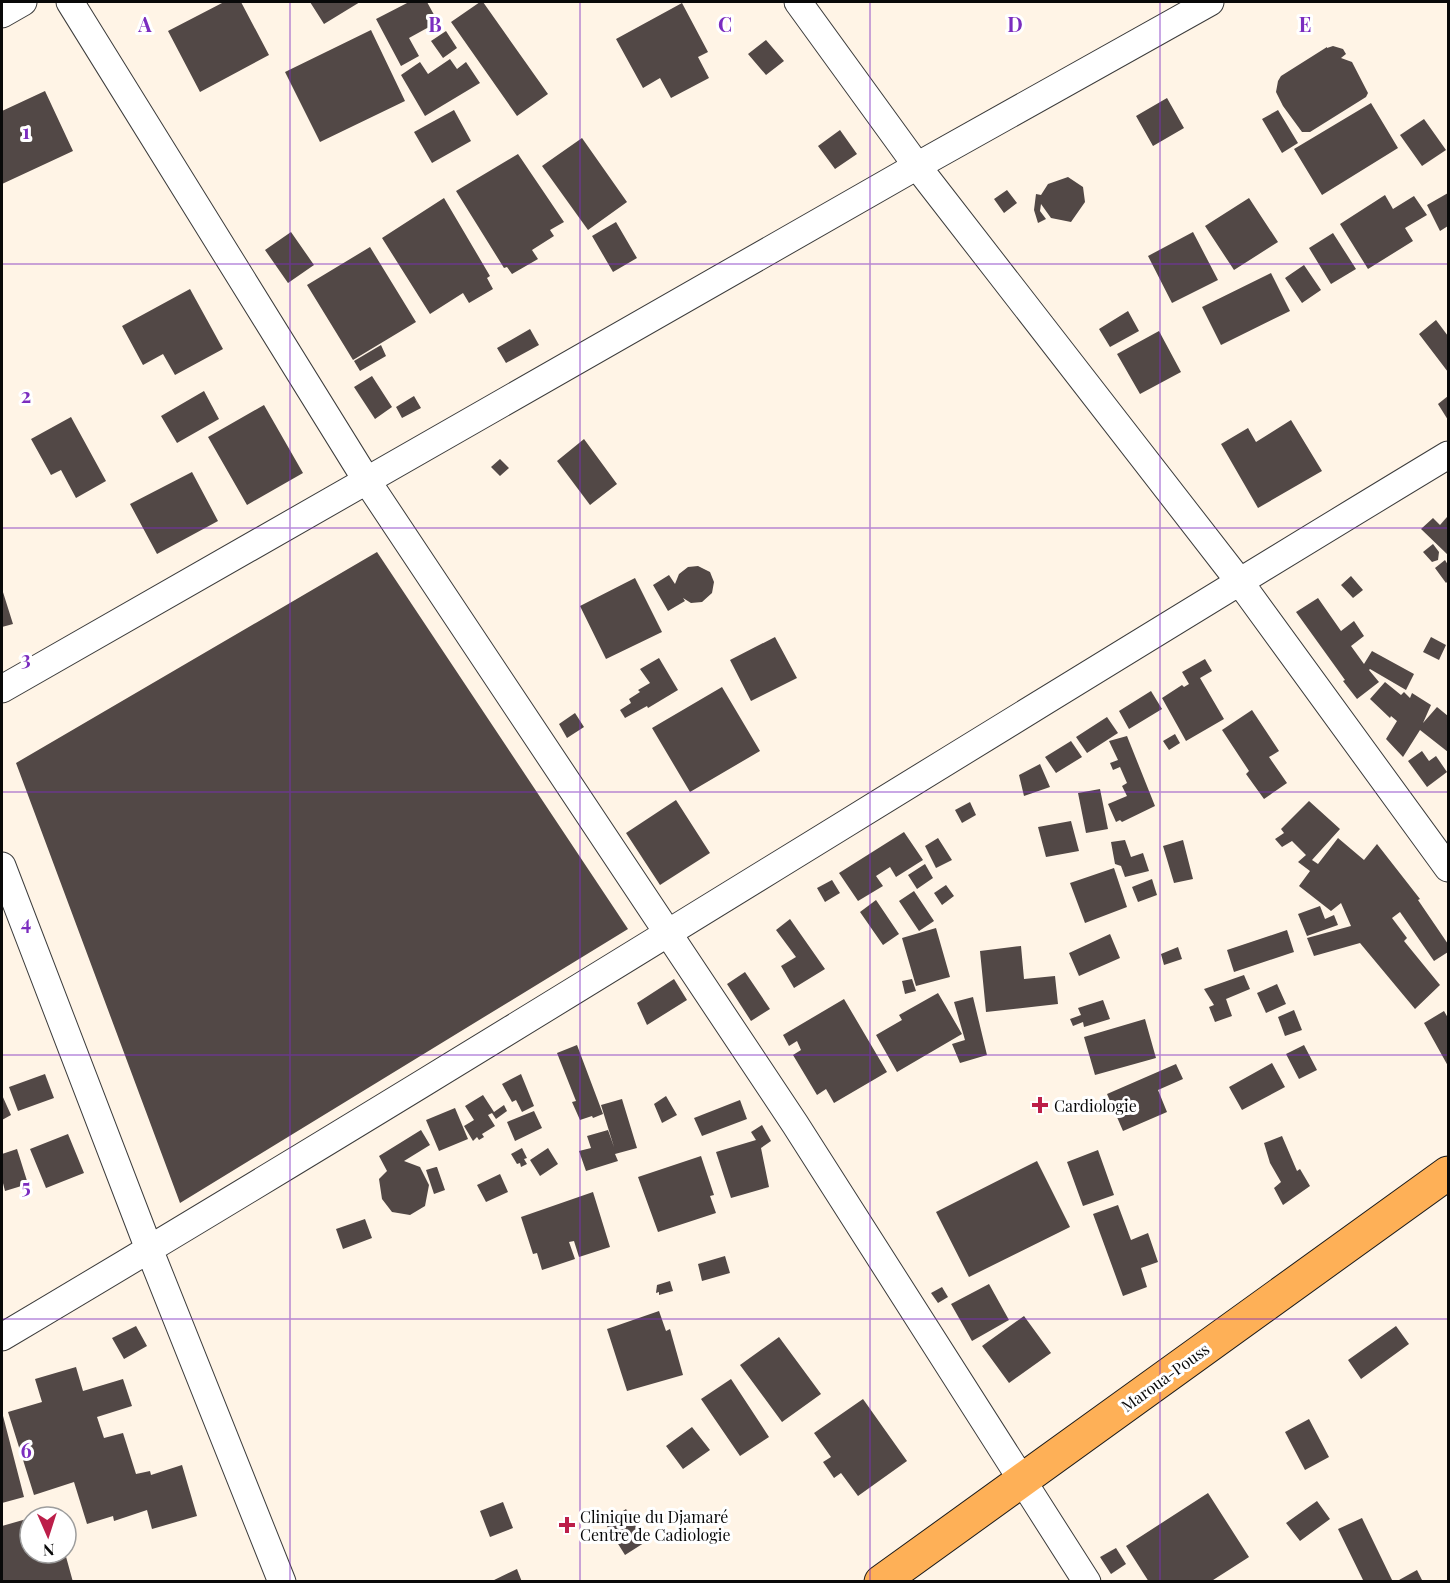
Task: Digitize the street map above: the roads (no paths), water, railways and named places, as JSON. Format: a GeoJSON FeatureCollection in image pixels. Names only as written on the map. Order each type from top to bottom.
{"type":"FeatureCollection","features":[{"type":"Feature","properties":{"kind":"main road","name":"Maroua-Pouss"},"geometry":{"type":"LineString","coordinates":[[881,1581],[1449,1173]]}},
{"type":"Feature","properties":{"kind":"street"},"geometry":{"type":"LineString","coordinates":[[2,14],[23,2]]}},
{"type":"Feature","properties":{"kind":"street"},"geometry":{"type":"LineString","coordinates":[[70,2],[366,481],[795,1124],[1088,1581]]}},
{"type":"Feature","properties":{"kind":"street"},"geometry":{"type":"LineString","coordinates":[[798,2],[917,166],[1239,581],[1449,868]]}},
{"type":"Feature","properties":{"kind":"street"},"geometry":{"type":"LineString","coordinates":[[2,689],[917,166],[1210,2]]}},
{"type":"Feature","properties":{"kind":"street"},"geometry":{"type":"LineString","coordinates":[[2,1337],[1449,455]]}},
{"type":"Feature","properties":{"kind":"street"},"geometry":{"type":"LineString","coordinates":[[2,866],[149,1249],[282,1581]]}},
{"type":"Feature","properties":{"kind":"place","name":"Cardiologie"},"geometry":{"type":"Point","coordinates":[1040,1105]}},
{"type":"Feature","properties":{"kind":"place","name":"Clinique du Djamaré Centre de Cadiologie"},"geometry":{"type":"Point","coordinates":[567,1525]}}]}
